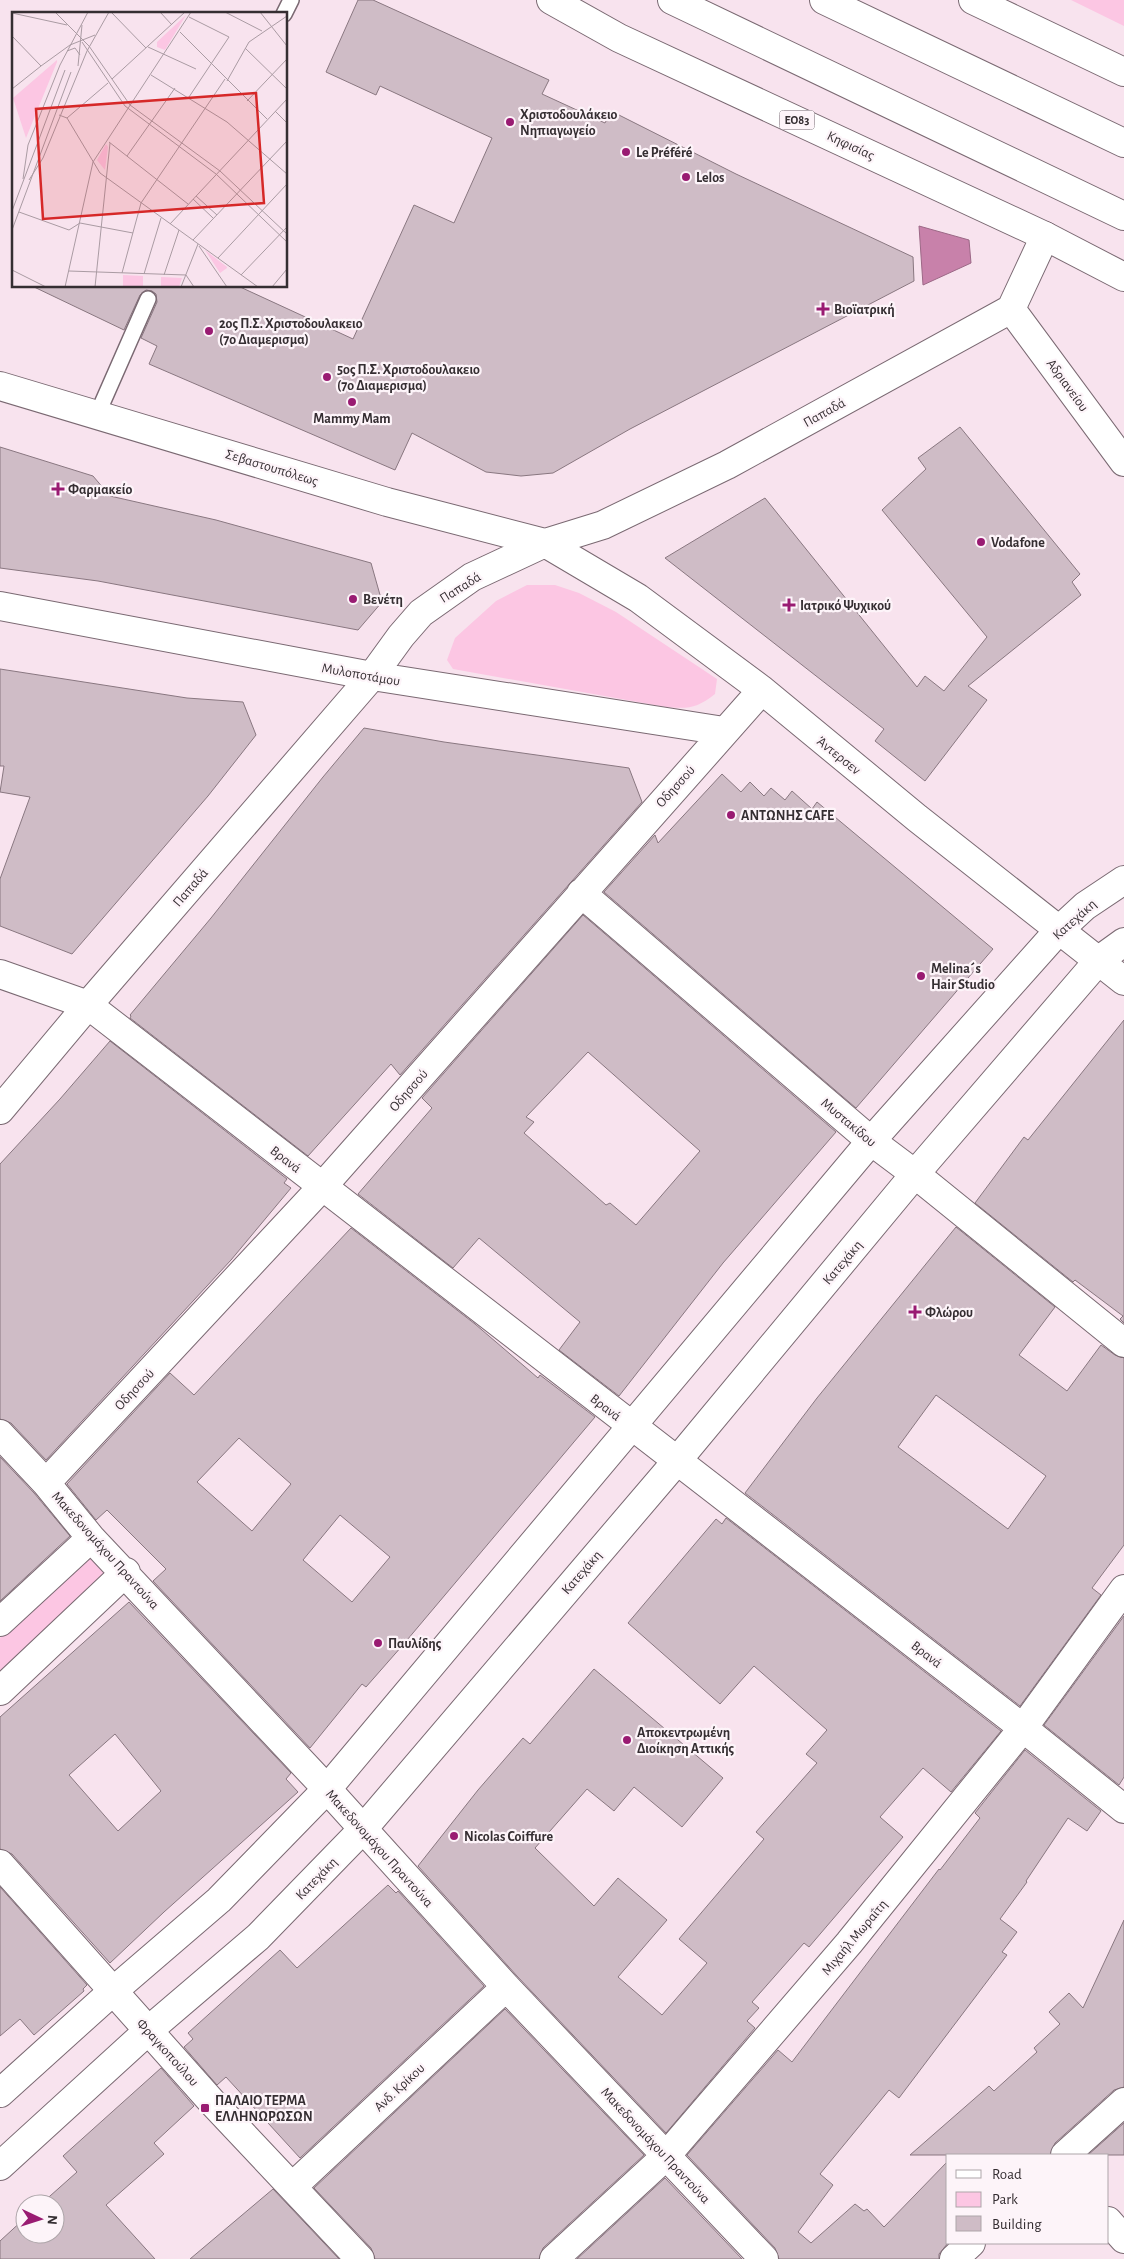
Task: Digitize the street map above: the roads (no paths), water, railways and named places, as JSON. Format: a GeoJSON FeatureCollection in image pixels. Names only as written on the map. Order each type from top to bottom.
{"type":"FeatureCollection","features":[{"type":"Feature","properties":{"kind":"street","name":"Κηφισίας"},"geometry":{"type":"LineString","coordinates":[[551,0],[619,38],[1045,236],[1124,277]]}},
{"type":"Feature","properties":{"kind":"street"},"geometry":{"type":"LineString","coordinates":[[672,0],[1124,216]]}},
{"type":"Feature","properties":{"kind":"street"},"geometry":{"type":"LineString","coordinates":[[824,0],[1124,143]]}},
{"type":"Feature","properties":{"kind":"street"},"geometry":{"type":"LineString","coordinates":[[973,0],[1124,72]]}},
{"type":"Feature","properties":{"kind":"street"},"geometry":{"type":"LineString","coordinates":[[1011,309],[1045,236]]}},
{"type":"Feature","properties":{"kind":"street","name":"Αδριανείου"},"geometry":{"type":"LineString","coordinates":[[1011,309],[1124,462]]}},
{"type":"Feature","properties":{"kind":"street","name":"Παπαδά"},"geometry":{"type":"LineString","coordinates":[[0,1110],[88,1005],[372,676],[400,636],[421,613],[472,577],[545,543],[604,525],[735,462],[1011,309]]}},
{"type":"Feature","properties":{"kind":"street","name":"Σεβαστουπόλεως"},"geometry":{"type":"LineString","coordinates":[[0,386],[387,502],[545,543]]}},
{"type":"Feature","properties":{"kind":"street","name":"Άντερσεν"},"geometry":{"type":"LineString","coordinates":[[545,543],[638,598],[762,690],[918,818],[1124,981]]}},
{"type":"Feature","properties":{"kind":"street","name":"Μυλοποτάμου"},"geometry":{"type":"LineString","coordinates":[[0,606],[372,676],[724,731]]}},
{"type":"Feature","properties":{"kind":"street","name":"Οδησσού"},"geometry":{"type":"LineString","coordinates":[[46,1483],[322,1187],[762,690]]}},
{"type":"Feature","properties":{"kind":"street","name":"Κατεχάκη"},"geometry":{"type":"LineString","coordinates":[[0,2093],[112,1992],[219,1900],[327,1789],[870,1141],[1059,930],[1085,906],[1124,880]]}},
{"type":"Feature","properties":{"kind":"street","name":"Μυστακίδου"},"geometry":{"type":"LineString","coordinates":[[581,893],[870,1141],[915,1174],[1124,1343]]}},
{"type":"Feature","properties":{"kind":"street","name":"Κατεχάκη"},"geometry":{"type":"LineString","coordinates":[[0,2166],[149,2030],[258,1937],[363,1829],[676,1462],[915,1174],[1099,960],[1124,942]]}},
{"type":"Feature","properties":{"kind":"street","name":"Βρανά"},"geometry":{"type":"LineString","coordinates":[[0,974],[88,1005],[676,1462],[1023,1728],[1124,1809]]}},
{"type":"Feature","properties":{"kind":"street","name":"Μακεδονομάχου Πραντούνα"},"geometry":{"type":"LineString","coordinates":[[0,1434],[46,1483],[91,1538],[126,1572],[327,1789],[506,1987],[764,2259]]}},
{"type":"Feature","properties":{"kind":"street"},"geometry":{"type":"LineString","coordinates":[[0,1622],[91,1538]]}},
{"type":"Feature","properties":{"kind":"street"},"geometry":{"type":"LineString","coordinates":[[0,1691],[126,1572]]}},
{"type":"Feature","properties":{"kind":"street","name":"Μιχαήλ Μωραΐτη"},"geometry":{"type":"LineString","coordinates":[[554,2259],[666,2156],[850,1943],[1023,1728],[1124,1589]]}},
{"type":"Feature","properties":{"kind":"street","name":"Φραγκοπούλου"},"geometry":{"type":"LineString","coordinates":[[0,1864],[112,1992],[149,2030],[212,2102],[360,2259]]}},
{"type":"Feature","properties":{"kind":"street","name":"Ανδ. Κρίκου"},"geometry":{"type":"LineString","coordinates":[[292,2187],[506,1987]]}},
{"type":"Feature","properties":{"kind":"street"},"geometry":{"type":"LineString","coordinates":[[1066,2154],[1124,2102]]}},
{"type":"Feature","properties":{"kind":"street"},"geometry":{"type":"LineString","coordinates":[[1109,2222],[1124,2239]]}},
{"type":"Feature","properties":{"kind":"street"},"geometry":{"type":"LineString","coordinates":[[954,2259],[971,2244]]}},
{"type":"Feature","properties":{"kind":"lane"},"geometry":{"type":"LineString","coordinates":[[285,12],[291,0]]}},
{"type":"Feature","properties":{"kind":"lane"},"geometry":{"type":"LineString","coordinates":[[97,415],[148,299]]}},
{"type":"Feature","properties":{"kind":"place","name":"Χριστοδουλάκειο Νηπιαγωγείο"},"geometry":{"type":"Point","coordinates":[510,122]}},
{"type":"Feature","properties":{"kind":"place","name":"Le Préféré"},"geometry":{"type":"Point","coordinates":[626,152]}},
{"type":"Feature","properties":{"kind":"place","name":"Lelos"},"geometry":{"type":"Point","coordinates":[686,177]}},
{"type":"Feature","properties":{"kind":"place","name":"Βιοϊατρική"},"geometry":{"type":"Point","coordinates":[823,309]}},
{"type":"Feature","properties":{"kind":"place","name":"2ος Π.Σ. Χριστοδουλακειο (7ο Διαμερισμα)"},"geometry":{"type":"Point","coordinates":[209,331]}},
{"type":"Feature","properties":{"kind":"place","name":"5ος Π.Σ. Χριστοδουλακειο (7ο Διαμερισμα)"},"geometry":{"type":"Point","coordinates":[327,377]}},
{"type":"Feature","properties":{"kind":"place","name":"Mammy Mam"},"geometry":{"type":"Point","coordinates":[352,402]}},
{"type":"Feature","properties":{"kind":"place","name":"Φαρμακείο"},"geometry":{"type":"Point","coordinates":[58,489]}},
{"type":"Feature","properties":{"kind":"place","name":"Vodafone"},"geometry":{"type":"Point","coordinates":[981,542]}},
{"type":"Feature","properties":{"kind":"place","name":"Βενέτη"},"geometry":{"type":"Point","coordinates":[353,599]}},
{"type":"Feature","properties":{"kind":"place","name":"Ιατρικό Ψυχικού"},"geometry":{"type":"Point","coordinates":[789,605]}},
{"type":"Feature","properties":{"kind":"place","name":"ΑΝΤΩΝΗΣ CAFE"},"geometry":{"type":"Point","coordinates":[731,815]}},
{"type":"Feature","properties":{"kind":"place","name":"Melina´s Hair Studio"},"geometry":{"type":"Point","coordinates":[921,976]}},
{"type":"Feature","properties":{"kind":"place","name":"Φλώρου"},"geometry":{"type":"Point","coordinates":[915,1312]}},
{"type":"Feature","properties":{"kind":"place","name":"Παυλίδης"},"geometry":{"type":"Point","coordinates":[378,1643]}},
{"type":"Feature","properties":{"kind":"place","name":"Αποκεντρωμένη Διοίκηση Αττικής"},"geometry":{"type":"Point","coordinates":[627,1740]}},
{"type":"Feature","properties":{"kind":"place","name":"Nicolas Coiffure"},"geometry":{"type":"Point","coordinates":[454,1836]}},
{"type":"Feature","properties":{"kind":"place","name":"ΠΑΛΑΙΟ ΤΕΡΜΑ ΕΛΛΗΝΩΡΩΣΩΝ"},"geometry":{"type":"Point","coordinates":[205,2108]}}]}
